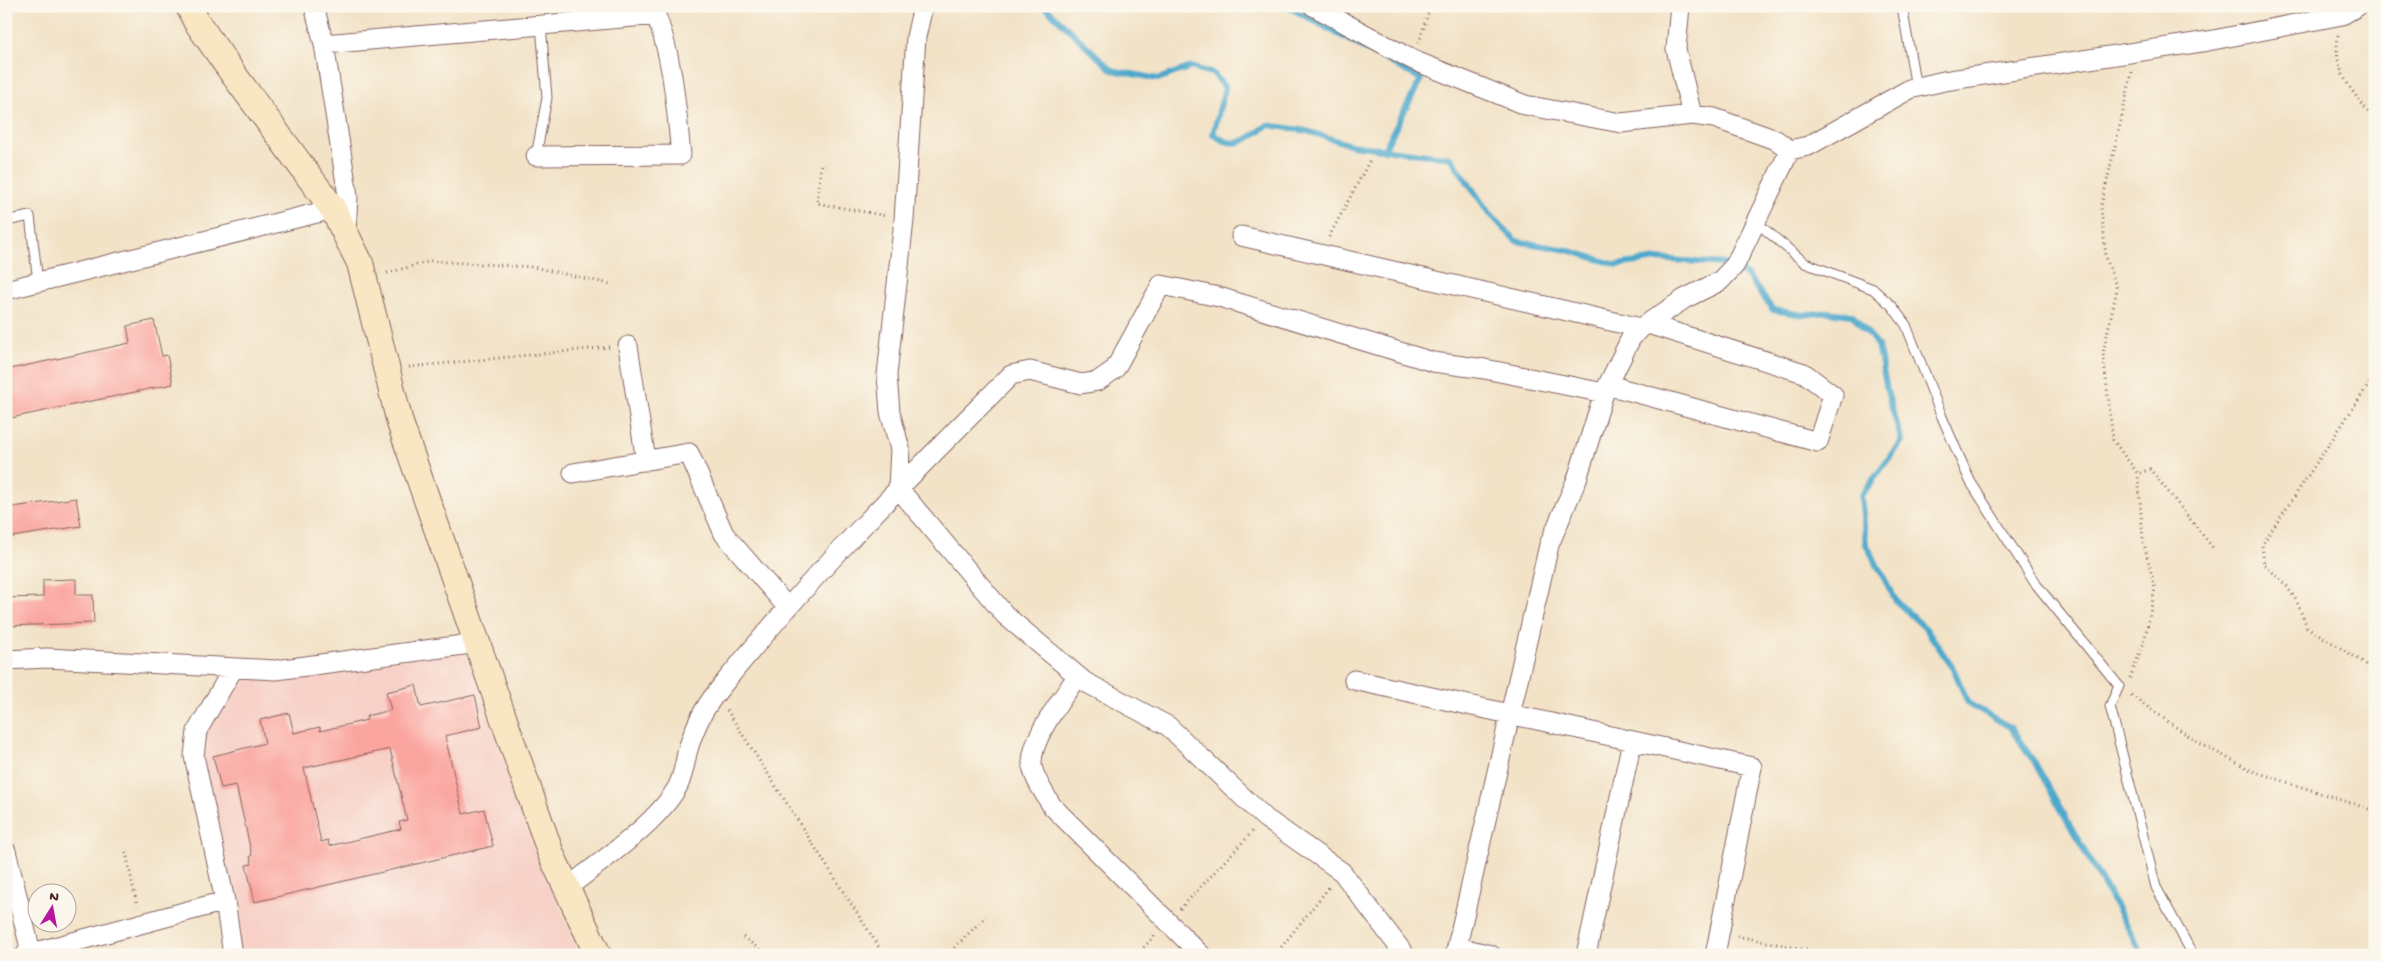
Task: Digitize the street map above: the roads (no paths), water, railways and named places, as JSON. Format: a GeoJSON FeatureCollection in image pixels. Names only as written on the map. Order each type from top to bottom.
{"type":"FeatureCollection","features":[{"type":"Feature","properties":{"kind":"street"},"geometry":{"type":"LineString","coordinates":[[189,6],[196,21],[234,75],[333,209],[360,263],[400,423],[548,844],[598,955]]}},
{"type":"Feature","properties":{"kind":"street"},"geometry":{"type":"LineString","coordinates":[[314,6],[324,44],[348,196],[346,232]]}},
{"type":"Feature","properties":{"kind":"street"},"geometry":{"type":"LineString","coordinates":[[923,6],[916,37],[904,220],[887,375],[890,412],[900,449],[898,488],[1006,616],[1085,682],[1168,726],[1265,818],[1342,872],[1404,955]]}},
{"type":"Feature","properties":{"kind":"street"},"geometry":{"type":"LineString","coordinates":[[1313,6],[1413,60],[1526,105],[1621,123],[1692,116],[1714,118],[1776,140],[1790,150],[1808,146],[1916,88],[2208,41],[2350,11]]}},
{"type":"Feature","properties":{"kind":"street"},"geometry":{"type":"LineString","coordinates":[[1680,6],[1676,49],[1692,116]]}},
{"type":"Feature","properties":{"kind":"street"},"geometry":{"type":"LineString","coordinates":[[324,44],[541,25],[654,11],[662,28],[674,92],[681,156],[536,156]]}},
{"type":"Feature","properties":{"kind":"street"},"geometry":{"type":"LineString","coordinates":[[1490,955],[1456,951],[1549,546],[1577,479],[1606,389],[1631,338],[1644,326],[1684,299],[1720,281],[1735,265],[1790,150]]}},
{"type":"Feature","properties":{"kind":"street"},"geometry":{"type":"LineString","coordinates":[[6,290],[333,209]]}},
{"type":"Feature","properties":{"kind":"street"},"geometry":{"type":"LineString","coordinates":[[567,888],[650,821],[679,785],[690,742],[705,709],[716,693],[788,608],[898,488],[1011,376],[1030,371],[1081,384],[1098,381],[1115,369],[1161,285],[1219,298],[1433,362],[1606,389],[1818,442],[1833,395],[1804,373],[1644,326],[1241,236]]}},
{"type":"Feature","properties":{"kind":"street"},"geometry":{"type":"LineString","coordinates":[[628,346],[646,461]]}},
{"type":"Feature","properties":{"kind":"street"},"geometry":{"type":"LineString","coordinates":[[573,473],[689,454],[724,534],[788,608]]}},
{"type":"Feature","properties":{"kind":"street"},"geometry":{"type":"LineString","coordinates":[[6,660],[47,658],[276,670],[478,643]]}},
{"type":"Feature","properties":{"kind":"street"},"geometry":{"type":"LineString","coordinates":[[233,669],[197,730],[194,756],[225,901],[233,955]]}},
{"type":"Feature","properties":{"kind":"street"},"geometry":{"type":"LineString","coordinates":[[1078,676],[1034,748],[1032,765],[1052,806],[1202,955]]}},
{"type":"Feature","properties":{"kind":"street"},"geometry":{"type":"LineString","coordinates":[[1354,680],[1752,768],[1715,955]]}},
{"type":"Feature","properties":{"kind":"street"},"geometry":{"type":"LineString","coordinates":[[1586,955],[1632,741]]}},
{"type":"Feature","properties":{"kind":"street"},"geometry":{"type":"LineString","coordinates":[[6,851],[10,881],[28,954],[225,901]]}},
{"type":"Feature","properties":{"kind":"lane"},"geometry":{"type":"LineString","coordinates":[[1902,6],[1916,88]]}},
{"type":"Feature","properties":{"kind":"lane"},"geometry":{"type":"LineString","coordinates":[[536,156],[547,98],[541,25]]}},
{"type":"Feature","properties":{"kind":"lane"},"geometry":{"type":"LineString","coordinates":[[6,221],[30,216],[38,282]]}},
{"type":"Feature","properties":{"kind":"lane"},"geometry":{"type":"LineString","coordinates":[[1756,222],[1804,263],[1873,290],[1892,306],[1906,325],[1942,418],[1970,481],[2035,583],[2119,686],[2110,706],[2156,887],[2193,955]]}},
{"type":"Feature","properties":{"kind":"waterway"},"geometry":{"type":"LineString","coordinates":[[1044,6],[1112,70],[1158,79],[1191,67],[1214,74],[1225,88],[1213,134],[1221,139],[1235,143],[1242,142],[1268,125],[1307,131],[1351,145],[1451,158],[1489,213],[1516,241],[1567,250],[1617,265],[1657,259],[1725,264],[1747,275],[1773,310],[1804,315],[1827,312],[1852,315],[1878,345],[1888,395],[1902,441],[1861,496],[1866,544],[1896,601],[1926,629],[1953,668],[1968,703],[2010,727],[2035,763],[2143,955]]}},
{"type":"Feature","properties":{"kind":"waterway"},"geometry":{"type":"LineString","coordinates":[[1287,6],[1421,79],[1384,150]]}}]}
